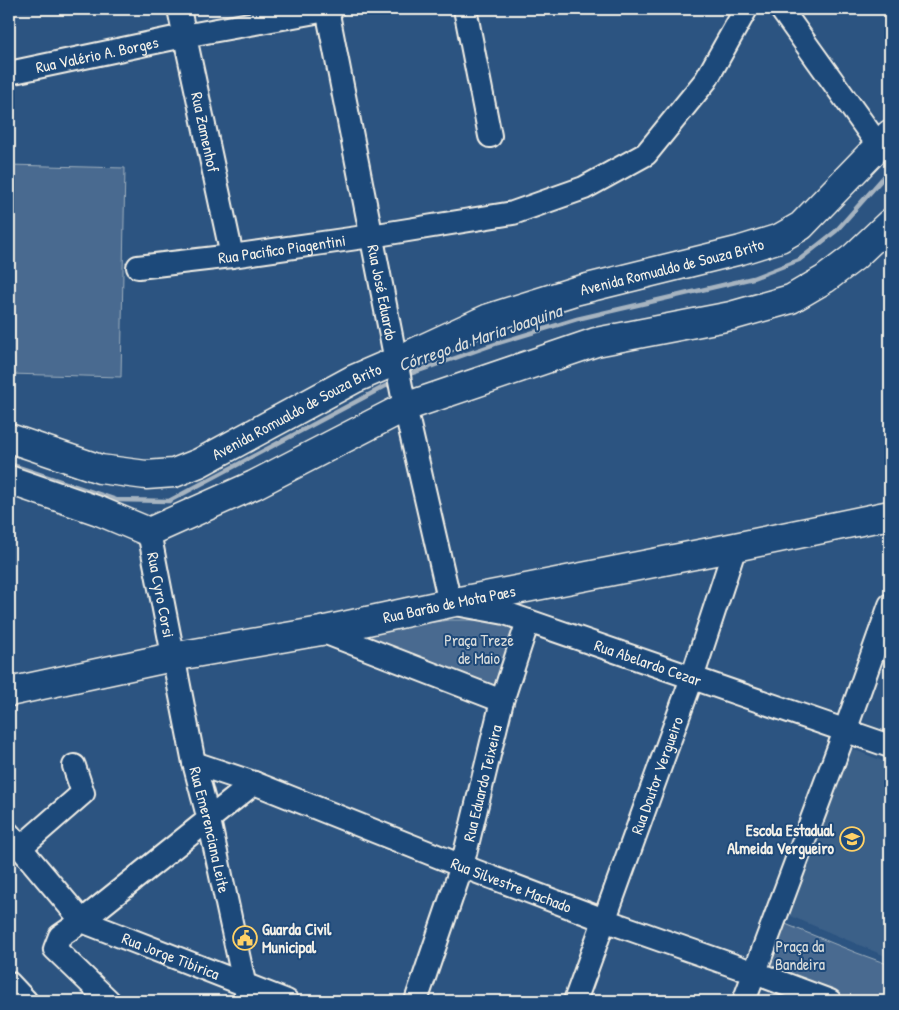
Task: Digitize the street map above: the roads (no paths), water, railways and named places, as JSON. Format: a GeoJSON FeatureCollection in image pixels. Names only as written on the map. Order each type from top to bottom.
{"type":"FeatureCollection","features":[{"type":"Feature","properties":{"kind":"main road","name":"Avenida Romualdo de Souza Brito"},"geometry":{"type":"LineString","coordinates":[[9,438],[100,469],[146,474],[174,473],[199,463],[354,379],[489,318],[575,291],[741,250],[780,238],[801,226],[885,140]]}},
{"type":"Feature","properties":{"kind":"main road"},"geometry":{"type":"LineString","coordinates":[[9,480],[99,511],[149,532],[254,484],[406,407],[596,342],[730,316],[791,300],[825,279],[854,257],[890,223]]}},
{"type":"Feature","properties":{"kind":"main road","name":"Rua Barão de Mota Paes"},"geometry":{"type":"LineString","coordinates":[[9,692],[172,657],[321,631],[450,603],[890,515]]}},
{"type":"Feature","properties":{"kind":"street","name":"Rua Zamenhof"},"geometry":{"type":"LineString","coordinates":[[179,9],[232,256]]}},
{"type":"Feature","properties":{"kind":"street","name":"Rua Valério A. Borges"},"geometry":{"type":"LineString","coordinates":[[9,73],[184,36],[329,9]]}},
{"type":"Feature","properties":{"kind":"street","name":"Rua José Eduardo"},"geometry":{"type":"LineString","coordinates":[[329,9],[396,361],[450,603]]}},
{"type":"Feature","properties":{"kind":"street"},"geometry":{"type":"LineString","coordinates":[[465,9],[490,136]]}},
{"type":"Feature","properties":{"kind":"street","name":"Rua Pacifico Piagentini"},"geometry":{"type":"LineString","coordinates":[[138,266],[232,256],[513,213],[584,188],[646,154],[706,80],[746,9]]}},
{"type":"Feature","properties":{"kind":"street"},"geometry":{"type":"LineString","coordinates":[[781,9],[885,140]]}},
{"type":"Feature","properties":{"kind":"street","name":"Rua Cyro Corsi"},"geometry":{"type":"LineString","coordinates":[[149,532],[172,657]]}},
{"type":"Feature","properties":{"kind":"street","name":"Rua Doutor Vergueiro"},"geometry":{"type":"LineString","coordinates":[[575,1001],[692,678],[734,547]]}},
{"type":"Feature","properties":{"kind":"street","name":"Rua Abelardo Cezar"},"geometry":{"type":"LineString","coordinates":[[450,603],[505,613],[890,746]]}},
{"type":"Feature","properties":{"kind":"street"},"geometry":{"type":"LineString","coordinates":[[744,1001],[890,605]]}},
{"type":"Feature","properties":{"kind":"street","name":"Rua Eduardo Teixeira"},"geometry":{"type":"LineString","coordinates":[[416,1001],[462,866],[502,701],[528,621]]}},
{"type":"Feature","properties":{"kind":"street"},"geometry":{"type":"LineString","coordinates":[[321,631],[502,701]]}},
{"type":"Feature","properties":{"kind":"street","name":"Rua Emerenciana Leite"},"geometry":{"type":"LineString","coordinates":[[172,657],[194,763],[247,993]]}},
{"type":"Feature","properties":{"kind":"street","name":"Rua Silvestre Machado"},"geometry":{"type":"LineString","coordinates":[[194,763],[254,783],[604,920],[830,1001]]}},
{"type":"Feature","properties":{"kind":"street"},"geometry":{"type":"LineString","coordinates":[[74,766],[83,793],[14,841],[82,921]]}},
{"type":"Feature","properties":{"kind":"street"},"geometry":{"type":"LineString","coordinates":[[109,1001],[55,949],[60,936],[82,921],[254,783]]}},
{"type":"Feature","properties":{"kind":"street","name":"Rua Jorge Tibirica"},"geometry":{"type":"LineString","coordinates":[[82,921],[247,993],[287,1001]]}},
{"type":"Feature","properties":{"kind":"street"},"geometry":{"type":"LineString","coordinates":[[9,983],[26,1001]]}},
{"type":"Feature","properties":{"kind":"waterway","name":"Córrego da Maria Joaquina"},"geometry":{"type":"LineString","coordinates":[[407,375],[498,343],[577,319],[753,278],[799,260],[836,231],[890,170]]}},
{"type":"Feature","properties":{"kind":"waterway","name":"Córrego da Maria Joaquina"},"geometry":{"type":"LineString","coordinates":[[9,464],[116,500],[169,501],[393,382]]}},
{"type":"Feature","properties":{"kind":"place","name":"Escola Estadual Almeida Vergueiro"},"geometry":{"type":"Point","coordinates":[852,839]}},
{"type":"Feature","properties":{"kind":"place","name":"Guarda Civil Municipal"},"geometry":{"type":"Point","coordinates":[245,938]}},
{"type":"Feature","properties":{"kind":"park label","name":"Praça Treze de Maio"},"geometry":{"type":"Point","coordinates":[479,649]}},
{"type":"Feature","properties":{"kind":"park label","name":"Praça da Bandeira"},"geometry":{"type":"Point","coordinates":[800,955]}}]}
